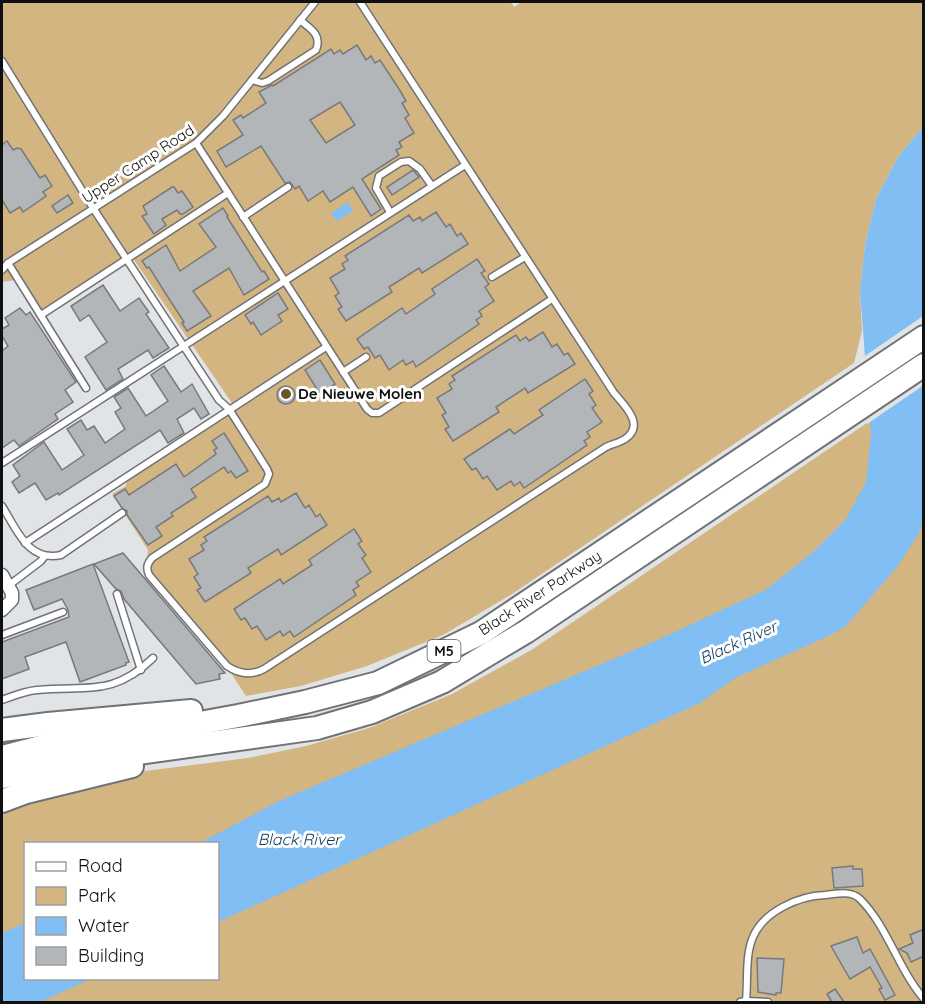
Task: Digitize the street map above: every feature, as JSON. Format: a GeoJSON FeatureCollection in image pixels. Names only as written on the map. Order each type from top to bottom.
{"type":"FeatureCollection","features":[{"type":"Feature","properties":{"kind":"highway","name":"Black River Parkway"},"geometry":{"type":"LineString","coordinates":[[2,757],[45,746],[238,716],[378,683],[481,633],[924,337]]}},
{"type":"Feature","properties":{"kind":"highway","name":"Black River Parkway"},"geometry":{"type":"LineString","coordinates":[[2,777],[60,764],[317,728],[372,712],[442,682],[527,631],[924,365]]}},
{"type":"Feature","properties":{"kind":"highway"},"geometry":{"type":"LineString","coordinates":[[2,730],[192,711],[238,716]]}},
{"type":"Feature","properties":{"kind":"highway"},"geometry":{"type":"LineString","coordinates":[[2,801],[26,792],[143,764],[289,742],[317,728]]}},
{"type":"Feature","properties":{"kind":"street"},"geometry":{"type":"LineString","coordinates":[[2,610],[12,600],[7,585]]}},
{"type":"Feature","properties":{"kind":"lane","name":"Upper Camp Road"},"geometry":{"type":"LineString","coordinates":[[2,270],[93,208],[196,143],[223,116],[315,2]]}},
{"type":"Feature","properties":{"kind":"lane"},"geometry":{"type":"LineString","coordinates":[[2,61],[93,208],[183,346],[219,400],[230,409],[263,460],[268,479],[260,488],[147,563],[149,575],[227,666],[237,672],[249,674],[264,669],[606,447],[628,436],[633,421],[630,410],[614,393],[360,2]]}},
{"type":"Feature","properties":{"kind":"lane"},"geometry":{"type":"LineString","coordinates":[[252,80],[258,83],[268,81],[316,50],[318,42],[316,33],[300,20]]}},
{"type":"Feature","properties":{"kind":"lane"},"geometry":{"type":"LineString","coordinates":[[196,143],[326,347],[367,409],[372,413],[379,413],[552,299]]}},
{"type":"Feature","properties":{"kind":"lane"},"geometry":{"type":"LineString","coordinates":[[390,212],[376,188],[379,176],[400,162],[409,161],[420,169],[432,186]]}},
{"type":"Feature","properties":{"kind":"lane"},"geometry":{"type":"LineString","coordinates":[[2,463],[465,165]]}},
{"type":"Feature","properties":{"kind":"lane"},"geometry":{"type":"LineString","coordinates":[[243,217],[288,187]]}},
{"type":"Feature","properties":{"kind":"lane"},"geometry":{"type":"LineString","coordinates":[[40,315],[228,193]]}},
{"type":"Feature","properties":{"kind":"lane"},"geometry":{"type":"LineString","coordinates":[[492,277],[525,257]]}},
{"type":"Feature","properties":{"kind":"lane"},"geometry":{"type":"LineString","coordinates":[[8,264],[86,388]]}},
{"type":"Feature","properties":{"kind":"lane"},"geometry":{"type":"LineString","coordinates":[[25,543],[326,347]]}},
{"type":"Feature","properties":{"kind":"lane"},"geometry":{"type":"LineString","coordinates":[[343,372],[366,357]]}},
{"type":"Feature","properties":{"kind":"lane"},"geometry":{"type":"LineString","coordinates":[[2,506],[25,543],[32,551],[45,556],[61,555],[122,513]]}},
{"type":"Feature","properties":{"kind":"lane"},"geometry":{"type":"LineString","coordinates":[[7,585],[45,556]]}},
{"type":"Feature","properties":{"kind":"lane"},"geometry":{"type":"LineString","coordinates":[[117,594],[141,670]]}},
{"type":"Feature","properties":{"kind":"lane"},"geometry":{"type":"LineString","coordinates":[[2,635],[63,612]]}},
{"type":"Feature","properties":{"kind":"lane"},"geometry":{"type":"LineString","coordinates":[[2,700],[36,690],[104,687],[124,681],[141,670],[153,658]]}},
{"type":"Feature","properties":{"kind":"lane"},"geometry":{"type":"LineString","coordinates":[[768,1002],[743,1001],[749,952],[753,937],[760,927],[770,917],[796,900],[810,896],[848,894],[855,895],[861,900],[908,978],[924,999]]}},
{"type":"Feature","properties":{"kind":"green space"},"geometry":{"type":"Polygon","coordinates":[[[2,2],[511,2],[514,7],[519,2],[923,2],[923,127],[898,157],[876,199],[865,245],[860,292],[862,331],[854,363],[512,594],[443,635],[367,666],[301,686],[246,696],[223,661],[146,569],[148,550],[112,494],[126,486],[126,479],[236,409],[130,254],[41,310],[21,279],[2,282],[2,2]]]}},
{"type":"Feature","properties":{"kind":"green space"},"geometry":{"type":"Polygon","coordinates":[[[923,385],[923,1002],[2,1002],[2,810],[76,787],[145,771],[248,758],[306,746],[369,728],[452,694],[533,649],[923,385]]]}},
{"type":"Feature","properties":{"kind":"water","name":"Black River"},"geometry":{"type":"Polygon","coordinates":[[[923,127],[923,520],[918,535],[897,567],[845,627],[735,678],[700,703],[219,922],[219,842],[202,842],[279,801],[653,642],[767,589],[812,553],[846,519],[866,482],[871,435],[860,292],[865,245],[876,199],[898,157],[923,127]]]}},
{"type":"Feature","properties":{"kind":"water"},"geometry":{"type":"Polygon","coordinates":[[[348,202],[353,211],[337,221],[331,213],[348,202]]]}},
{"type":"Feature","properties":{"kind":"water"},"geometry":{"type":"Polygon","coordinates":[[[24,923],[24,980],[89,980],[40,1002],[2,1002],[2,933],[24,923]]]}},
{"type":"Feature","properties":{"kind":"pier"},"geometry":{"type":"Polygon","coordinates":[[[923,316],[924,385],[867,424],[862,358],[923,316]]]}},
{"type":"Feature","properties":{"kind":"building"},"geometry":{"type":"Polygon","coordinates":[[[357,45],[366,60],[371,56],[375,63],[380,60],[406,101],[402,103],[409,115],[405,118],[414,133],[399,142],[402,147],[396,150],[399,155],[362,179],[381,209],[371,216],[353,187],[330,202],[323,191],[308,201],[299,186],[295,189],[290,182],[285,183],[261,146],[226,167],[217,151],[243,135],[233,120],[241,115],[243,118],[266,103],[259,92],[273,86],[331,49],[334,54],[340,50],[343,54],[357,45]],[[340,102],[310,120],[326,143],[355,125],[340,102]]]}},
{"type":"Feature","properties":{"kind":"building"},"geometry":{"type":"Polygon","coordinates":[[[7,141],[13,150],[21,149],[40,178],[45,175],[52,186],[43,192],[46,196],[23,212],[20,207],[10,213],[2,200],[2,145],[7,141]]]}},
{"type":"Feature","properties":{"kind":"building"},"geometry":{"type":"Polygon","coordinates":[[[413,170],[419,177],[392,195],[387,187],[413,170]]]}},
{"type":"Feature","properties":{"kind":"building"},"geometry":{"type":"Polygon","coordinates":[[[172,187],[178,193],[182,191],[193,207],[183,214],[177,210],[162,219],[166,225],[154,234],[142,216],[147,214],[143,206],[172,187]]]}},
{"type":"Feature","properties":{"kind":"building"},"geometry":{"type":"Polygon","coordinates":[[[68,195],[73,203],[57,213],[52,206],[68,195]]]}},
{"type":"Feature","properties":{"kind":"building"},"geometry":{"type":"Polygon","coordinates":[[[223,208],[262,272],[264,271],[269,279],[244,295],[229,268],[193,291],[211,316],[187,331],[182,323],[184,322],[149,267],[147,268],[142,261],[166,245],[180,271],[216,247],[199,224],[223,208]]]}},
{"type":"Feature","properties":{"kind":"building"},"geometry":{"type":"Polygon","coordinates":[[[436,212],[446,227],[450,224],[457,236],[461,233],[468,244],[422,273],[419,268],[389,287],[392,292],[346,321],[338,309],[342,307],[335,296],[339,293],[330,278],[345,269],[342,264],[348,260],[345,256],[409,215],[413,221],[420,217],[422,221],[436,212]]]}},
{"type":"Feature","properties":{"kind":"building"},"geometry":{"type":"Polygon","coordinates":[[[477,259],[485,271],[481,273],[489,284],[485,287],[494,301],[479,311],[482,316],[476,320],[479,324],[416,367],[413,361],[406,365],[403,360],[389,370],[380,355],[375,358],[368,347],[364,349],[357,339],[402,308],[406,314],[435,294],[432,289],[477,259]]]}},
{"type":"Feature","properties":{"kind":"building"},"geometry":{"type":"Polygon","coordinates":[[[103,285],[120,311],[139,298],[149,312],[146,314],[169,348],[153,358],[148,350],[118,369],[123,379],[106,390],[85,357],[107,342],[89,315],[80,321],[71,306],[103,285]]]}},
{"type":"Feature","properties":{"kind":"building"},"geometry":{"type":"Polygon","coordinates":[[[278,293],[288,309],[278,315],[282,321],[261,335],[253,322],[251,324],[245,315],[278,293]]]}},
{"type":"Feature","properties":{"kind":"building"},"geometry":{"type":"Polygon","coordinates":[[[20,308],[26,315],[30,312],[76,382],[65,390],[73,402],[55,414],[58,419],[19,446],[14,440],[2,448],[2,351],[8,346],[2,336],[2,329],[9,325],[5,318],[20,308]]]}},
{"type":"Feature","properties":{"kind":"building"},"geometry":{"type":"Polygon","coordinates":[[[543,332],[552,347],[557,344],[564,355],[568,353],[575,364],[528,393],[525,388],[496,407],[499,412],[453,441],[445,429],[449,427],[442,415],[446,413],[437,398],[452,389],[449,384],[455,380],[452,376],[516,335],[520,341],[526,337],[529,341],[543,332]]]}},
{"type":"Feature","properties":{"kind":"building"},"geometry":{"type":"Polygon","coordinates":[[[320,360],[335,384],[320,394],[305,370],[320,360]]]}},
{"type":"Feature","properties":{"kind":"building"},"geometry":{"type":"Polygon","coordinates":[[[164,366],[181,392],[192,384],[209,414],[201,419],[194,408],[177,419],[184,433],[168,443],[160,430],[59,495],[58,493],[46,500],[35,483],[19,493],[12,482],[20,476],[13,465],[44,442],[62,470],[84,455],[67,429],[81,420],[87,430],[94,426],[105,443],[125,429],[115,412],[121,408],[114,397],[128,388],[146,416],[168,401],[151,375],[164,366]]]}},
{"type":"Feature","properties":{"kind":"building"},"geometry":{"type":"Polygon","coordinates":[[[585,379],[593,391],[589,394],[596,405],[592,408],[602,422],[587,432],[590,437],[584,441],[587,445],[524,488],[520,482],[514,486],[511,481],[497,490],[487,476],[483,479],[476,468],[472,470],[464,459],[510,429],[514,434],[543,415],[539,410],[585,379]]]}},
{"type":"Feature","properties":{"kind":"building","name":"De Nieuwe Molen"},"geometry":{"type":"Polygon","coordinates":[[[282,386],[290,386],[295,391],[293,402],[282,404],[277,399],[277,391],[282,386]]]}},
{"type":"Feature","properties":{"kind":"building"},"geometry":{"type":"Polygon","coordinates":[[[224,433],[248,471],[236,478],[224,467],[191,489],[196,497],[171,513],[173,516],[156,527],[162,536],[148,545],[127,515],[127,511],[122,508],[114,496],[125,489],[129,495],[176,464],[184,477],[216,454],[214,450],[217,448],[212,441],[224,433]]]}},
{"type":"Feature","properties":{"kind":"building"},"geometry":{"type":"Polygon","coordinates":[[[296,493],[305,508],[309,505],[316,517],[320,514],[327,525],[281,555],[278,549],[248,568],[251,573],[205,602],[197,590],[201,588],[194,577],[198,574],[189,559],[204,550],[201,545],[207,541],[204,537],[268,496],[272,502],[279,498],[281,502],[296,493]]]}},
{"type":"Feature","properties":{"kind":"building"},"geometry":{"type":"Polygon","coordinates":[[[354,529],[362,541],[358,544],[366,555],[362,558],[371,572],[356,582],[359,586],[353,590],[356,595],[294,637],[290,631],[283,636],[280,631],[266,640],[257,626],[252,629],[245,618],[241,620],[234,609],[280,579],[283,584],[312,565],[309,560],[354,529]]]}},
{"type":"Feature","properties":{"kind":"building"},"geometry":{"type":"Polygon","coordinates":[[[123,553],[225,673],[219,674],[220,679],[196,684],[124,599],[121,591],[116,589],[94,564],[123,553]]]}},
{"type":"Feature","properties":{"kind":"building"},"geometry":{"type":"Polygon","coordinates":[[[93,564],[129,662],[80,682],[66,642],[25,657],[29,669],[2,679],[2,642],[69,617],[62,599],[34,610],[26,590],[93,564]]]}},
{"type":"Feature","properties":{"kind":"building"},"geometry":{"type":"Polygon","coordinates":[[[853,866],[853,869],[862,869],[863,886],[834,888],[832,868],[853,866]]]}},
{"type":"Feature","properties":{"kind":"building"},"geometry":{"type":"Polygon","coordinates":[[[924,929],[924,956],[911,962],[907,953],[899,949],[913,943],[910,935],[924,929]]]}},
{"type":"Feature","properties":{"kind":"building"},"geometry":{"type":"Polygon","coordinates":[[[857,937],[863,953],[870,949],[895,995],[885,1000],[879,989],[882,988],[870,967],[850,979],[831,946],[857,937]]]}},
{"type":"Feature","properties":{"kind":"building"},"geometry":{"type":"Polygon","coordinates":[[[757,958],[784,959],[781,993],[776,993],[776,995],[758,992],[757,958]]]}},
{"type":"Feature","properties":{"kind":"building"},"geometry":{"type":"Polygon","coordinates":[[[835,989],[844,1002],[832,1002],[827,994],[835,989]]]}},
{"type":"Feature","properties":{"kind":"place","name":"De Nieuwe Molen"},"geometry":{"type":"Point","coordinates":[286,394]}}]}
